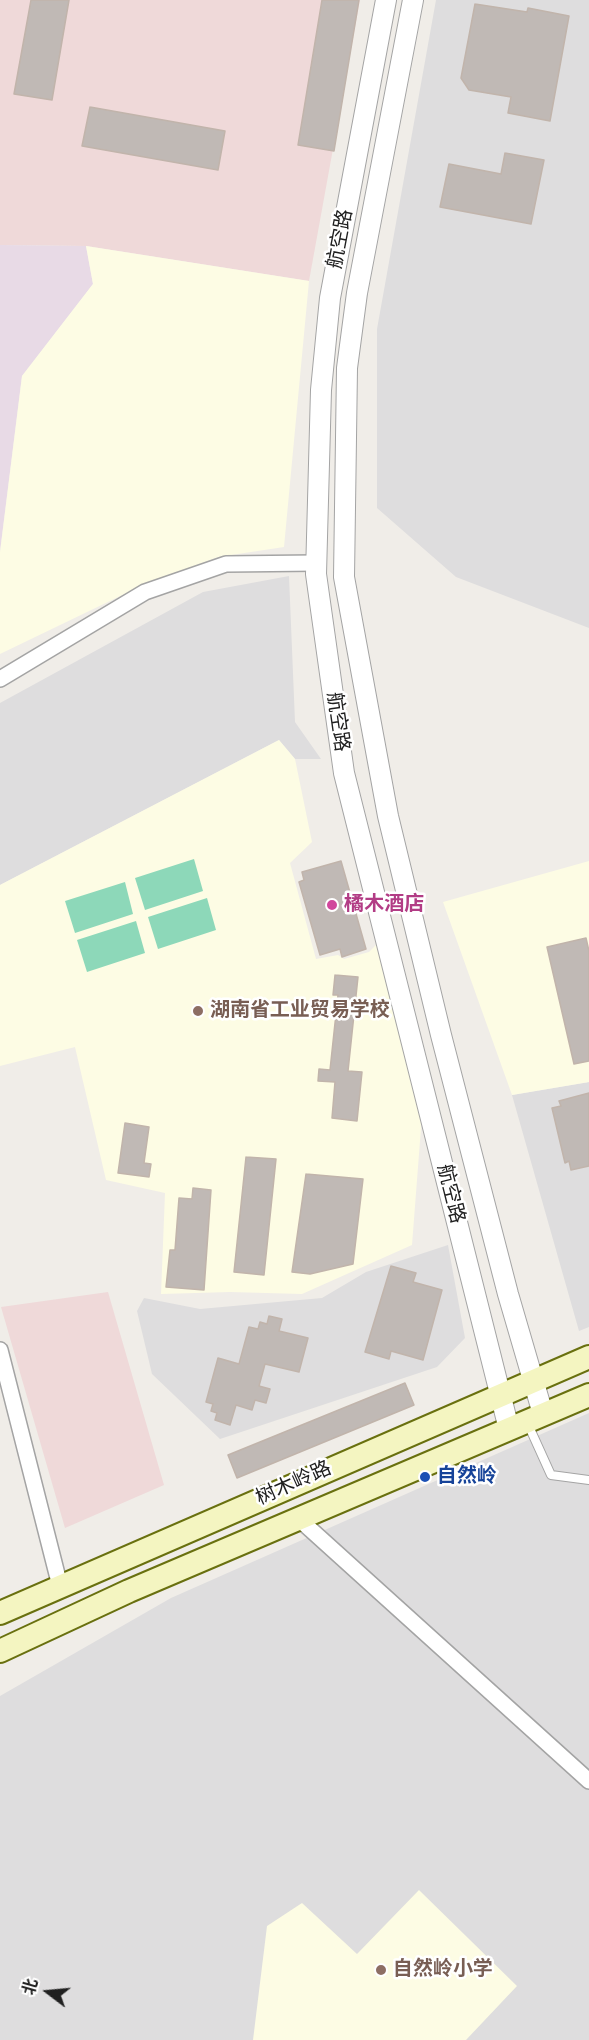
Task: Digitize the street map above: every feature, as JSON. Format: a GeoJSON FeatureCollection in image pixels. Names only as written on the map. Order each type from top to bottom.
{"type":"FeatureCollection","features":[{"type":"Feature","properties":{"kind":"main road","name":"树木岭路"},"geometry":{"type":"LineString","coordinates":[[0,1613],[589,1357]]}},
{"type":"Feature","properties":{"kind":"main road","name":"树木岭路"},"geometry":{"type":"LineString","coordinates":[[0,1651],[129,1591],[589,1395]]}},
{"type":"Feature","properties":{"kind":"street","name":"航空路"},"geometry":{"type":"LineString","coordinates":[[386,0],[330,298],[321,390],[316,568],[344,773],[500,1394],[526,1422]]}},
{"type":"Feature","properties":{"kind":"street","name":"航空路"},"geometry":{"type":"LineString","coordinates":[[412,0],[357,293],[347,368],[344,577],[391,828],[505,1283],[534,1380],[526,1422]]}},
{"type":"Feature","properties":{"kind":"street"},"geometry":{"type":"LineString","coordinates":[[330,298],[357,293]]}},
{"type":"Feature","properties":{"kind":"street"},"geometry":{"type":"LineString","coordinates":[[0,679],[145,592],[226,564],[316,568],[344,577]]}},
{"type":"Feature","properties":{"kind":"street"},"geometry":{"type":"LineString","coordinates":[[0,1350],[60,1586]]}},
{"type":"Feature","properties":{"kind":"street","name":"树木岭路"},"geometry":{"type":"LineString","coordinates":[[299,1519],[589,1781]]}},
{"type":"Feature","properties":{"kind":"lane"},"geometry":{"type":"LineString","coordinates":[[526,1422],[551,1475],[589,1480]]}},
{"type":"Feature","properties":{"kind":"shaded area"},"geometry":{"type":"Polygon","coordinates":[[[0,0],[360,0],[309,281],[86,246],[0,245],[0,0]]]}},
{"type":"Feature","properties":{"kind":"shaded area"},"geometry":{"type":"Polygon","coordinates":[[[436,0],[589,0],[589,628],[456,577],[377,508],[377,329],[436,0]]]}},
{"type":"Feature","properties":{"kind":"shaded area"},"geometry":{"type":"Polygon","coordinates":[[[0,245],[86,246],[93,284],[22,376],[0,552],[0,245]]]}},
{"type":"Feature","properties":{"kind":"shaded area"},"geometry":{"type":"Polygon","coordinates":[[[86,246],[309,281],[284,547],[218,557],[141,586],[0,654],[0,552],[22,376],[93,284],[86,246]]]}},
{"type":"Feature","properties":{"kind":"shaded area"},"geometry":{"type":"Polygon","coordinates":[[[289,576],[295,722],[321,759],[295,759],[279,740],[0,885],[0,703],[203,592],[289,576]]]}},
{"type":"Feature","properties":{"kind":"shaded area","name":"湖南省工业贸易学校"},"geometry":{"type":"Polygon","coordinates":[[[279,740],[295,759],[312,842],[290,863],[316,959],[338,955],[344,959],[369,952],[377,944],[386,976],[422,1115],[412,1245],[302,1294],[230,1292],[161,1294],[165,1193],[106,1180],[75,1047],[0,1066],[0,885],[279,740]]]}},
{"type":"Feature","properties":{"kind":"shaded area"},"geometry":{"type":"Polygon","coordinates":[[[589,861],[589,1082],[512,1095],[443,902],[589,861]]]}},
{"type":"Feature","properties":{"kind":"shaded area"},"geometry":{"type":"Polygon","coordinates":[[[589,1082],[589,1327],[579,1331],[512,1095],[589,1082]]]}},
{"type":"Feature","properties":{"kind":"shaded area"},"geometry":{"type":"Polygon","coordinates":[[[448,1245],[465,1338],[437,1367],[220,1439],[152,1374],[137,1311],[144,1298],[200,1309],[322,1298],[366,1272],[448,1245]]]}},
{"type":"Feature","properties":{"kind":"shaded area"},"geometry":{"type":"Polygon","coordinates":[[[108,1292],[164,1485],[65,1528],[1,1307],[108,1292]]]}},
{"type":"Feature","properties":{"kind":"shaded area"},"geometry":{"type":"Polygon","coordinates":[[[589,1413],[589,2040],[0,2040],[0,1696],[171,1598],[589,1413]]]}},
{"type":"Feature","properties":{"kind":"shaded area","name":"自然岭小学"},"geometry":{"type":"Polygon","coordinates":[[[419,1890],[517,1986],[466,2040],[253,2040],[267,1926],[302,1903],[357,1954],[419,1890]]]}},
{"type":"Feature","properties":{"kind":"green space"},"geometry":{"type":"Polygon","coordinates":[[[194,859],[203,891],[145,910],[135,878],[194,859]]]}},
{"type":"Feature","properties":{"kind":"green space"},"geometry":{"type":"Polygon","coordinates":[[[125,882],[133,914],[75,933],[65,901],[125,882]]]}},
{"type":"Feature","properties":{"kind":"green space"},"geometry":{"type":"Polygon","coordinates":[[[207,898],[216,930],[158,949],[148,917],[207,898]]]}},
{"type":"Feature","properties":{"kind":"green space"},"geometry":{"type":"Polygon","coordinates":[[[136,921],[145,953],[87,972],[77,940],[136,921]]]}},
{"type":"Feature","properties":{"kind":"building"},"geometry":{"type":"Polygon","coordinates":[[[31,0],[69,0],[52,100],[14,94],[31,0]]]}},
{"type":"Feature","properties":{"kind":"building"},"geometry":{"type":"Polygon","coordinates":[[[322,0],[359,0],[334,151],[298,145],[322,0]]]}},
{"type":"Feature","properties":{"kind":"building"},"geometry":{"type":"Polygon","coordinates":[[[475,4],[527,12],[528,8],[569,16],[550,121],[508,113],[511,97],[469,90],[461,78],[475,4]]]}},
{"type":"Feature","properties":{"kind":"building"},"geometry":{"type":"Polygon","coordinates":[[[90,107],[225,131],[218,170],[82,146],[90,107]]]}},
{"type":"Feature","properties":{"kind":"building"},"geometry":{"type":"Polygon","coordinates":[[[505,153],[544,160],[531,224],[440,207],[449,164],[501,174],[505,153]]]}},
{"type":"Feature","properties":{"kind":"building"},"geometry":{"type":"Polygon","coordinates":[[[341,861],[366,949],[342,957],[340,949],[320,955],[299,882],[304,880],[302,872],[341,861]]]}},
{"type":"Feature","properties":{"kind":"building"},"geometry":{"type":"Polygon","coordinates":[[[586,938],[589,951],[589,1061],[574,1064],[547,947],[586,938]]]}},
{"type":"Feature","properties":{"kind":"building"},"geometry":{"type":"Polygon","coordinates":[[[335,975],[358,977],[348,1071],[362,1072],[357,1121],[332,1118],[335,1082],[318,1081],[319,1069],[330,1070],[338,995],[333,995],[335,975]]]}},
{"type":"Feature","properties":{"kind":"building"},"geometry":{"type":"Polygon","coordinates":[[[589,1093],[589,1166],[571,1170],[569,1161],[565,1163],[552,1108],[561,1106],[559,1101],[589,1093]]]}},
{"type":"Feature","properties":{"kind":"building"},"geometry":{"type":"Polygon","coordinates":[[[125,1123],[149,1127],[144,1163],[151,1164],[149,1177],[118,1173],[125,1123]]]}},
{"type":"Feature","properties":{"kind":"building"},"geometry":{"type":"Polygon","coordinates":[[[246,1157],[276,1159],[264,1275],[234,1272],[246,1157]]]}},
{"type":"Feature","properties":{"kind":"building"},"geometry":{"type":"Polygon","coordinates":[[[306,1174],[363,1179],[353,1264],[310,1274],[292,1272],[306,1174]]]}},
{"type":"Feature","properties":{"kind":"building"},"geometry":{"type":"Polygon","coordinates":[[[193,1188],[211,1190],[204,1290],[166,1287],[170,1250],[175,1250],[179,1198],[192,1199],[193,1188]]]}},
{"type":"Feature","properties":{"kind":"building"},"geometry":{"type":"Polygon","coordinates":[[[391,1266],[416,1273],[413,1282],[442,1290],[423,1360],[391,1351],[389,1359],[365,1352],[391,1266]]]}},
{"type":"Feature","properties":{"kind":"building"},"geometry":{"type":"Polygon","coordinates":[[[269,1316],[282,1319],[279,1331],[308,1338],[299,1372],[265,1364],[259,1386],[270,1389],[266,1403],[255,1400],[252,1410],[236,1405],[230,1425],[215,1420],[217,1413],[211,1411],[213,1404],[206,1402],[218,1358],[239,1364],[249,1327],[258,1329],[260,1322],[267,1324],[269,1316]]]}},
{"type":"Feature","properties":{"kind":"building"},"geometry":{"type":"Polygon","coordinates":[[[405,1383],[414,1405],[237,1478],[228,1455],[405,1383]]]}},
{"type":"Feature","properties":{"kind":"place","name":"橘木酒店"},"geometry":{"type":"Point","coordinates":[332,905]}},
{"type":"Feature","properties":{"kind":"place","name":"湖南省工业贸易学校"},"geometry":{"type":"Point","coordinates":[198,1011]}},
{"type":"Feature","properties":{"kind":"place","name":"自然岭"},"geometry":{"type":"Point","coordinates":[425,1477]}},
{"type":"Feature","properties":{"kind":"place","name":"自然岭小学"},"geometry":{"type":"Point","coordinates":[381,1970]}}]}
